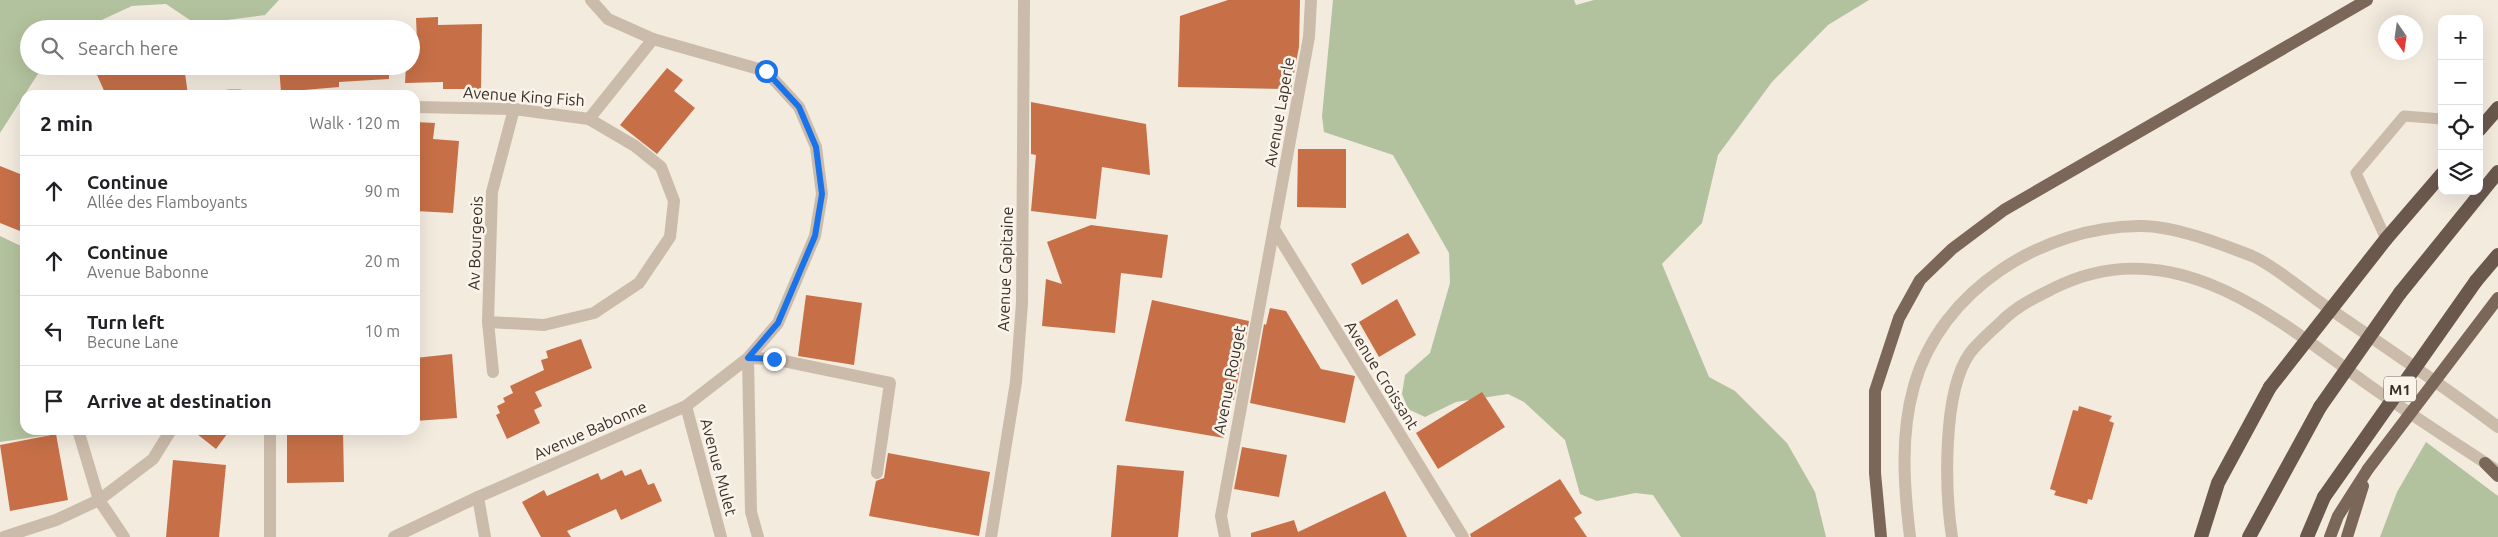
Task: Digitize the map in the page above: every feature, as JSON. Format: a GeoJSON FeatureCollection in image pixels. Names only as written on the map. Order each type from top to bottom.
{"type":"FeatureCollection","features":[{"type":"Feature","properties":{"kind":"highway"},"geometry":{"type":"LineString","coordinates":[[2483,124],[2498,108]]}},
{"type":"Feature","properties":{"kind":"highway"},"geometry":{"type":"LineString","coordinates":[[2249,537],[2320,407],[2400,293],[2498,172]]}},
{"type":"Feature","properties":{"kind":"highway"},"geometry":{"type":"LineString","coordinates":[[2201,537],[2218,483],[2270,387],[2386,239],[2438,179]]}},
{"type":"Feature","properties":{"kind":"highway","name":"M1"},"geometry":{"type":"LineString","coordinates":[[2307,537],[2324,497],[2476,281],[2498,255]]}},
{"type":"Feature","properties":{"kind":"main road"},"geometry":{"type":"LineString","coordinates":[[1881,537],[1875,473],[1875,391],[1899,318],[1920,280],[1952,249],[2004,210],[2367,0]]}},
{"type":"Feature","properties":{"kind":"main road"},"geometry":{"type":"LineString","coordinates":[[2330,537],[2338,516],[2368,469],[2498,298]]}},
{"type":"Feature","properties":{"kind":"main road"},"geometry":{"type":"LineString","coordinates":[[2484,463],[2498,476]]}},
{"type":"Feature","properties":{"kind":"main road"},"geometry":{"type":"LineString","coordinates":[[2347,537],[2368,469]]}},
{"type":"Feature","properties":{"kind":"street","name":"Avenue Babonne"},"geometry":{"type":"LineString","coordinates":[[394,537],[478,497],[686,406],[748,358],[778,323],[815,236],[822,194],[816,147],[799,107],[766,71],[653,39],[608,19],[590,0]]}},
{"type":"Feature","properties":{"kind":"street","name":"Avenue Capitaine"},"geometry":{"type":"LineString","coordinates":[[991,537],[1016,382],[1022,303],[1024,0]]}},
{"type":"Feature","properties":{"kind":"street","name":"Avenue Laperle"},"geometry":{"type":"LineString","coordinates":[[1274,229],[1309,37],[1311,0]]}},
{"type":"Feature","properties":{"kind":"street","name":"Avenue King Fish"},"geometry":{"type":"LineString","coordinates":[[420,107],[514,109],[589,119],[653,39]]}},
{"type":"Feature","properties":{"kind":"street","name":"Av Bourgeois"},"geometry":{"type":"LineString","coordinates":[[493,372],[488,322],[492,192],[514,109]]}},
{"type":"Feature","properties":{"kind":"street"},"geometry":{"type":"LineString","coordinates":[[488,322],[544,325],[594,313],[640,283],[670,237],[674,201],[661,167],[635,146],[589,119]]}},
{"type":"Feature","properties":{"kind":"street"},"geometry":{"type":"LineString","coordinates":[[1910,537],[1905,498],[1904,439],[1914,386],[1930,346],[1948,320],[1987,278],[2022,256],[2068,237],[2104,229],[2141,226],[2175,232],[2255,258],[2459,398],[2498,427]]}},
{"type":"Feature","properties":{"kind":"street","name":"Avenue Rouget"},"geometry":{"type":"LineString","coordinates":[[1225,537],[1220,516],[1274,229]]}},
{"type":"Feature","properties":{"kind":"street","name":"Avenue Croissant"},"geometry":{"type":"LineString","coordinates":[[1274,229],[1463,537]]}},
{"type":"Feature","properties":{"kind":"street"},"geometry":{"type":"LineString","coordinates":[[1952,537],[1948,507],[1948,435],[1954,393],[1970,354],[2016,307],[2072,279],[2120,268],[2168,270],[2227,290],[2287,326],[2436,432],[2498,472]]}},
{"type":"Feature","properties":{"kind":"street"},"geometry":{"type":"LineString","coordinates":[[758,537],[751,512],[748,358],[774,359],[890,383],[877,473]]}},
{"type":"Feature","properties":{"kind":"street","name":"Avenue Mulet"},"geometry":{"type":"LineString","coordinates":[[686,406],[721,537]]}},
{"type":"Feature","properties":{"kind":"street"},"geometry":{"type":"LineString","coordinates":[[80,435],[99,500],[124,537]]}},
{"type":"Feature","properties":{"kind":"street"},"geometry":{"type":"LineString","coordinates":[[4,537],[56,520],[99,500],[153,459],[168,435]]}},
{"type":"Feature","properties":{"kind":"street"},"geometry":{"type":"LineString","coordinates":[[270,435],[270,537]]}},
{"type":"Feature","properties":{"kind":"street"},"geometry":{"type":"LineString","coordinates":[[478,497],[485,537]]}},
{"type":"Feature","properties":{"kind":"lane"},"geometry":{"type":"LineString","coordinates":[[2386,239],[2356,173],[2404,116],[2438,119]]}},
{"type":"Feature","properties":{"kind":"green space"},"geometry":{"type":"Polygon","coordinates":[[[0,0],[279,0],[265,15],[227,20],[190,20],[166,4],[132,6],[102,20],[20,20],[20,75],[37,75],[28,90],[20,90],[20,102],[0,133],[0,0]]]}},
{"type":"Feature","properties":{"kind":"green space"},"geometry":{"type":"Polygon","coordinates":[[[1333,0],[1574,0],[1576,5],[1594,0],[1869,0],[1828,25],[1772,82],[1718,155],[1702,223],[1662,264],[1709,377],[1735,391],[1787,443],[1815,492],[1826,537],[1681,537],[1653,495],[1635,493],[1597,501],[1580,494],[1565,440],[1524,402],[1508,394],[1456,402],[1425,417],[1408,409],[1402,394],[1405,375],[1430,353],[1450,283],[1449,253],[1393,155],[1324,132],[1322,116],[1333,0]]]}},
{"type":"Feature","properties":{"kind":"green space"},"geometry":{"type":"Polygon","coordinates":[[[0,236],[20,246],[20,435],[49,435],[0,442],[0,236]]]}},
{"type":"Feature","properties":{"kind":"green space"},"geometry":{"type":"Polygon","coordinates":[[[2426,442],[2498,496],[2498,537],[2380,537],[2397,492],[2426,442]]]}},
{"type":"Feature","properties":{"kind":"building"},"geometry":{"type":"Polygon","coordinates":[[[1228,0],[1300,0],[1299,47],[1291,89],[1178,87],[1180,16],[1228,0]]]}},
{"type":"Feature","properties":{"kind":"building"},"geometry":{"type":"Polygon","coordinates":[[[438,17],[438,25],[482,24],[481,89],[443,89],[443,82],[405,83],[405,75],[420,75],[420,20],[416,20],[416,18],[438,17]]]}},
{"type":"Feature","properties":{"kind":"building"},"geometry":{"type":"Polygon","coordinates":[[[667,68],[683,80],[674,91],[695,108],[657,154],[620,125],[667,68]]]}},
{"type":"Feature","properties":{"kind":"building"},"geometry":{"type":"Polygon","coordinates":[[[97,75],[185,75],[187,90],[104,90],[97,75]]]}},
{"type":"Feature","properties":{"kind":"building"},"geometry":{"type":"Polygon","coordinates":[[[280,75],[389,75],[389,79],[339,82],[339,87],[281,90],[280,75]]]}},
{"type":"Feature","properties":{"kind":"building"},"geometry":{"type":"Polygon","coordinates":[[[1031,102],[1146,124],[1150,175],[1102,167],[1096,219],[1031,211],[1036,155],[1031,154],[1031,102]]]}},
{"type":"Feature","properties":{"kind":"building"},"geometry":{"type":"Polygon","coordinates":[[[420,122],[435,123],[433,139],[459,141],[453,213],[420,211],[420,122]]]}},
{"type":"Feature","properties":{"kind":"building"},"geometry":{"type":"Polygon","coordinates":[[[1298,149],[1346,149],[1346,208],[1297,207],[1298,149]]]}},
{"type":"Feature","properties":{"kind":"building"},"geometry":{"type":"Polygon","coordinates":[[[0,166],[20,174],[20,231],[0,223],[0,166]]]}},
{"type":"Feature","properties":{"kind":"building"},"geometry":{"type":"Polygon","coordinates":[[[1091,225],[1168,235],[1162,278],[1121,273],[1115,333],[1042,326],[1046,279],[1062,284],[1047,242],[1091,225]]]}},
{"type":"Feature","properties":{"kind":"building"},"geometry":{"type":"Polygon","coordinates":[[[1408,233],[1420,253],[1362,285],[1351,264],[1408,233]]]}},
{"type":"Feature","properties":{"kind":"building"},"geometry":{"type":"Polygon","coordinates":[[[806,295],[862,303],[854,365],[798,356],[806,295]]]}},
{"type":"Feature","properties":{"kind":"building"},"geometry":{"type":"Polygon","coordinates":[[[1397,299],[1416,335],[1379,357],[1359,322],[1397,299]]]}},
{"type":"Feature","properties":{"kind":"building"},"geometry":{"type":"Polygon","coordinates":[[[1152,300],[1249,321],[1234,400],[1230,399],[1224,438],[1125,421],[1152,300]]]}},
{"type":"Feature","properties":{"kind":"building"},"geometry":{"type":"Polygon","coordinates":[[[1270,308],[1286,311],[1321,369],[1355,376],[1345,423],[1250,403],[1264,324],[1266,325],[1270,308]]]}},
{"type":"Feature","properties":{"kind":"building"},"geometry":{"type":"Polygon","coordinates":[[[581,339],[592,368],[535,392],[542,406],[534,410],[540,423],[507,439],[496,415],[500,413],[497,406],[505,402],[503,398],[513,393],[510,386],[544,370],[541,360],[548,358],[546,351],[581,339]]]}},
{"type":"Feature","properties":{"kind":"building"},"geometry":{"type":"Polygon","coordinates":[[[452,354],[457,418],[420,421],[420,357],[452,354]]]}},
{"type":"Feature","properties":{"kind":"building"},"geometry":{"type":"Polygon","coordinates":[[[1482,392],[1505,427],[1438,469],[1416,433],[1482,392]]]}},
{"type":"Feature","properties":{"kind":"building"},"geometry":{"type":"Polygon","coordinates":[[[2079,406],[2112,416],[2109,421],[2114,423],[2092,500],[2088,499],[2087,504],[2054,495],[2056,491],[2050,489],[2073,410],[2078,411],[2079,406]]]}},
{"type":"Feature","properties":{"kind":"building"},"geometry":{"type":"Polygon","coordinates":[[[56,435],[68,500],[10,511],[0,445],[56,435]]]}},
{"type":"Feature","properties":{"kind":"building"},"geometry":{"type":"Polygon","coordinates":[[[198,435],[226,435],[216,449],[198,435]]]}},
{"type":"Feature","properties":{"kind":"building"},"geometry":{"type":"Polygon","coordinates":[[[287,435],[343,435],[344,482],[287,483],[287,435]]]}},
{"type":"Feature","properties":{"kind":"building"},"geometry":{"type":"Polygon","coordinates":[[[1242,447],[1287,455],[1279,497],[1234,489],[1242,447]]]}},
{"type":"Feature","properties":{"kind":"building"},"geometry":{"type":"Polygon","coordinates":[[[888,453],[990,472],[979,536],[869,516],[876,481],[884,478],[888,453]]]}},
{"type":"Feature","properties":{"kind":"building"},"geometry":{"type":"Polygon","coordinates":[[[173,460],[226,465],[219,537],[166,537],[173,460]]]}},
{"type":"Feature","properties":{"kind":"building"},"geometry":{"type":"Polygon","coordinates":[[[1117,465],[1184,471],[1178,537],[1111,537],[1117,465]]]}},
{"type":"Feature","properties":{"kind":"building"},"geometry":{"type":"Polygon","coordinates":[[[641,469],[648,485],[654,483],[662,501],[621,520],[616,509],[567,531],[571,537],[541,537],[522,502],[544,490],[547,496],[598,473],[601,480],[622,470],[625,476],[641,469]]]}},
{"type":"Feature","properties":{"kind":"building"},"geometry":{"type":"Polygon","coordinates":[[[1560,479],[1582,513],[1574,518],[1587,537],[1471,537],[1470,534],[1560,479]]]}},
{"type":"Feature","properties":{"kind":"building"},"geometry":{"type":"Polygon","coordinates":[[[1385,491],[1407,537],[1251,537],[1251,533],[1294,520],[1298,532],[1385,491]]]}},
{"type":"Feature","properties":{"kind":"route"},"geometry":{"type":"LineString","coordinates":[[766,71],[799,107],[816,147],[822,194],[815,236],[778,323],[748,358],[774,359]]}}]}
